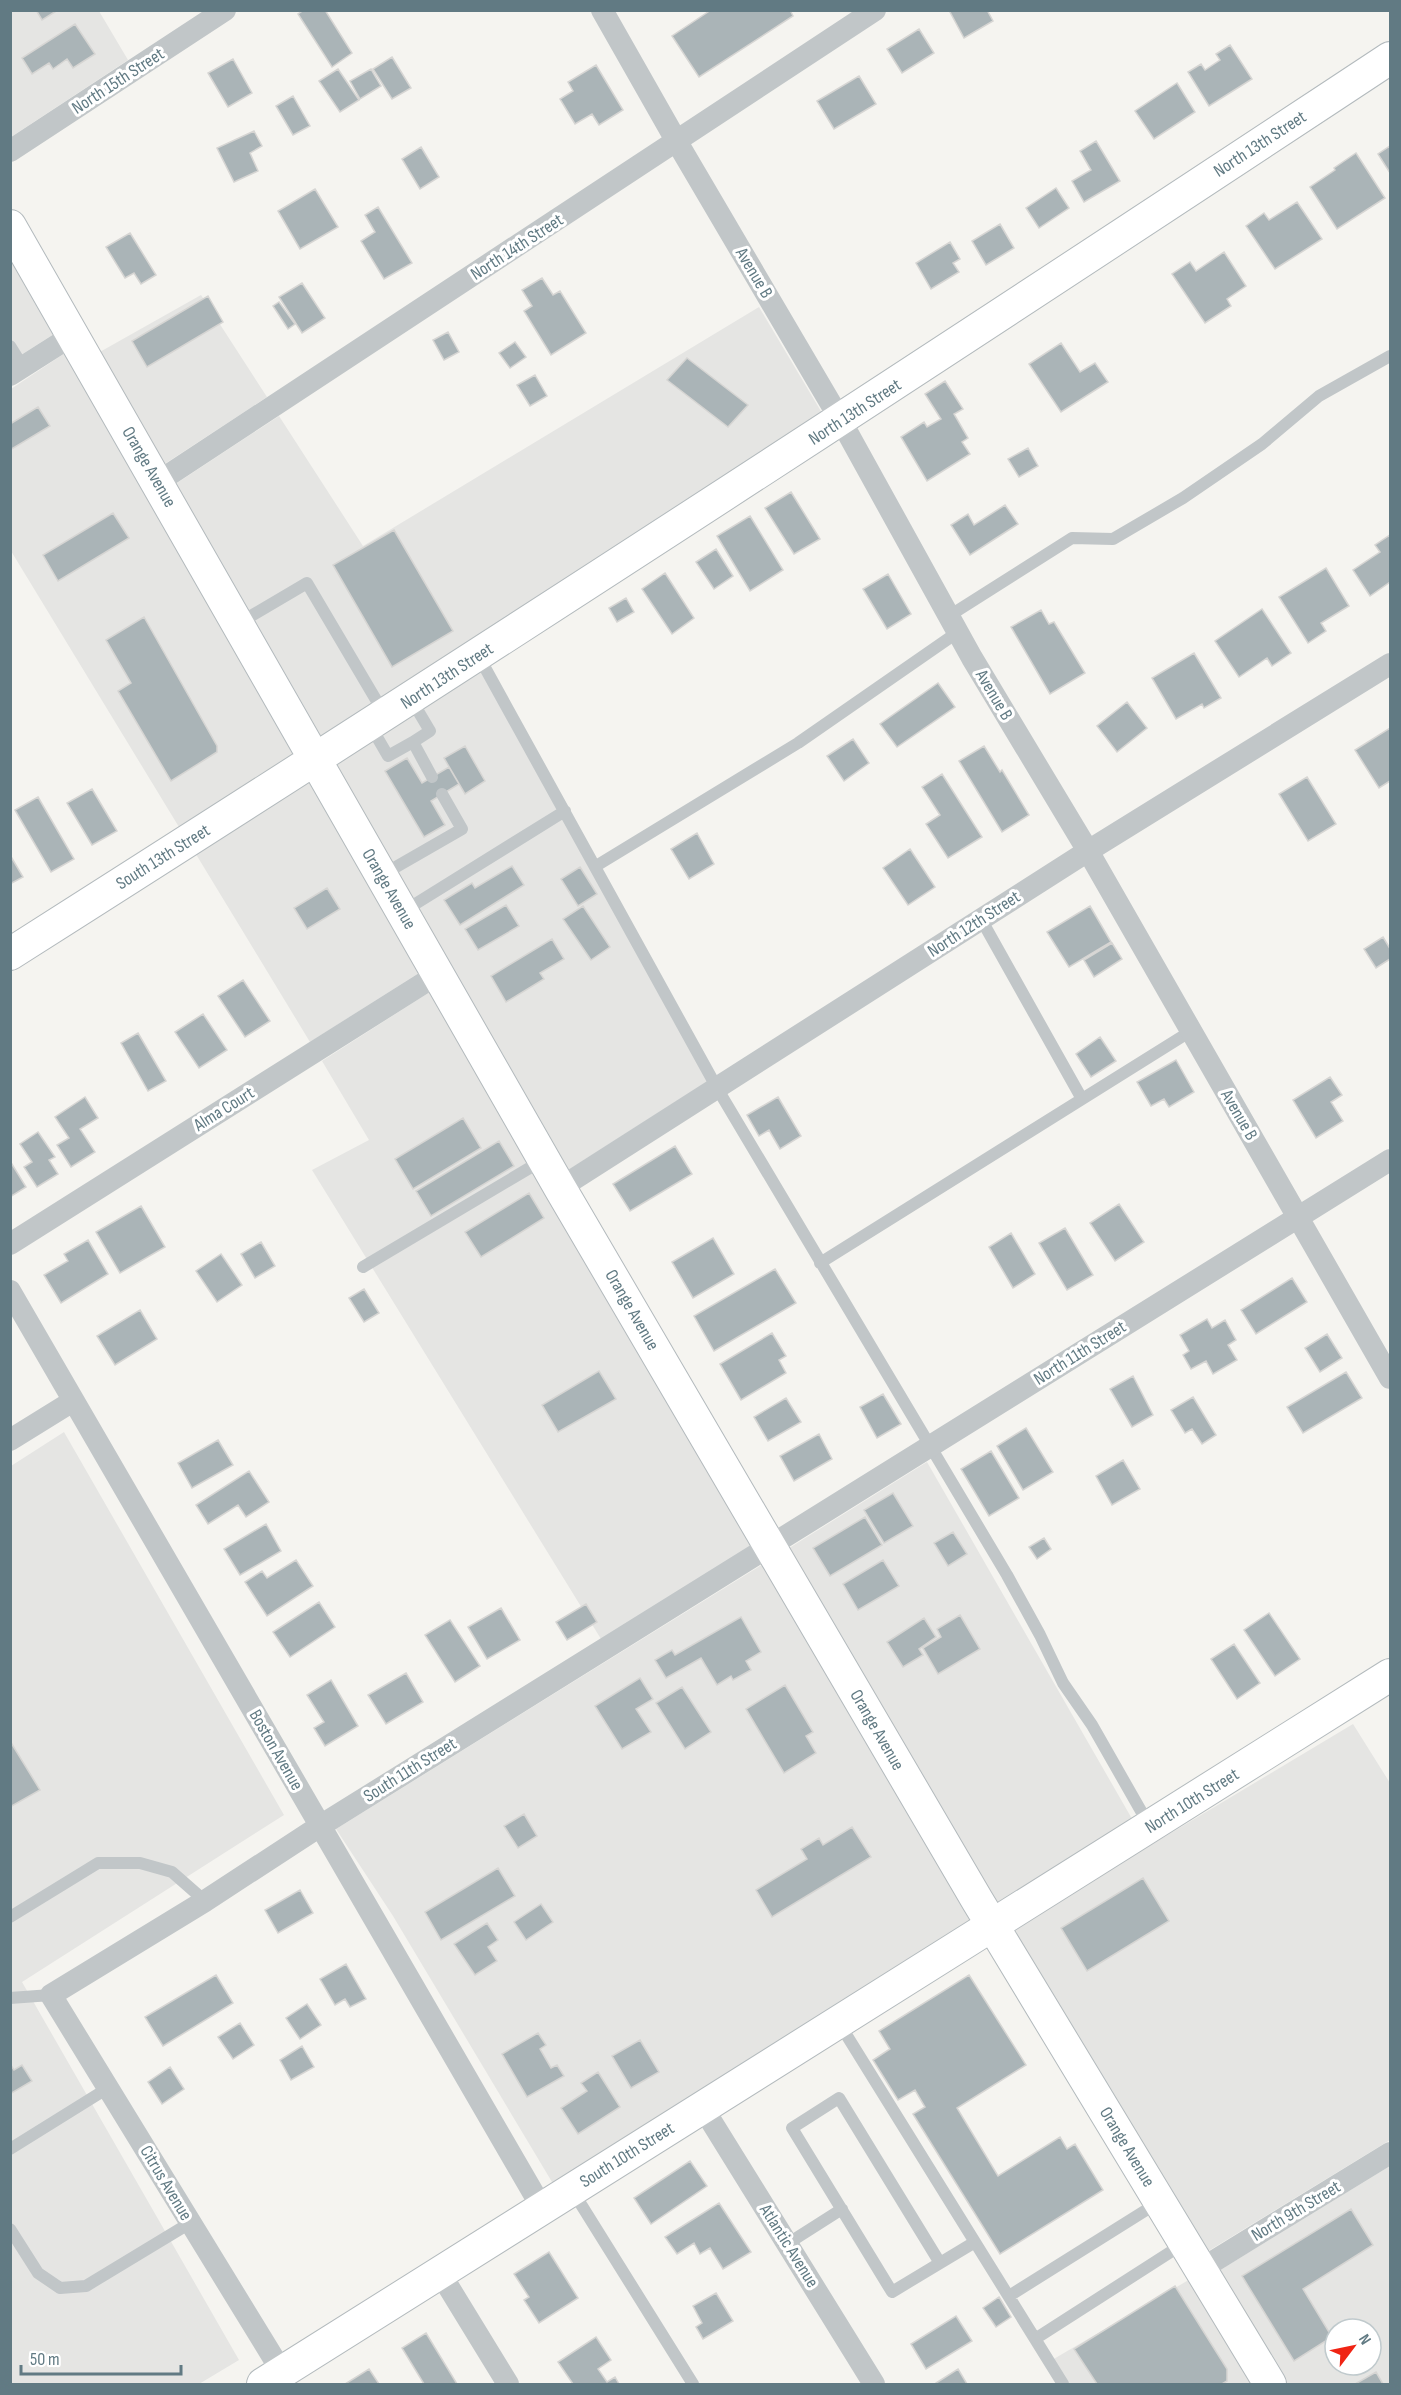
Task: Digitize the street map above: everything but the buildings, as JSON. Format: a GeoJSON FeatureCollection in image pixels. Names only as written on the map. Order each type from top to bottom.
{"type":"FeatureCollection","features":[{"type":"Feature","properties":{"kind":"street","name":"North 15th Street"},"geometry":{"type":"LineString","coordinates":[[10,151],[225,10]]}},
{"type":"Feature","properties":{"kind":"street","name":"Avenue B"},"geometry":{"type":"LineString","coordinates":[[602,10],[841,421],[953,624],[1088,851],[1390,1378]]}},
{"type":"Feature","properties":{"kind":"street","name":"North 14th Street"},"geometry":{"type":"LineString","coordinates":[[158,482],[875,10]]}},
{"type":"Feature","properties":{"kind":"street","name":"North 13th Street"},"geometry":{"type":"LineString","coordinates":[[316,760],[841,421],[1390,58]]}},
{"type":"Feature","properties":{"kind":"street","name":"Orange Avenue"},"geometry":{"type":"LineString","coordinates":[[10,226],[24,260],[73,335],[158,482],[560,1188],[993,1927],[1270,2385]]}},
{"type":"Feature","properties":{"kind":"street"},"geometry":{"type":"LineString","coordinates":[[17,371],[73,335]]}},
{"type":"Feature","properties":{"kind":"street","name":"North 12th Street"},"geometry":{"type":"LineString","coordinates":[[560,1188],[1088,851],[1390,664]]}},
{"type":"Feature","properties":{"kind":"street","name":"South 13th Street"},"geometry":{"type":"LineString","coordinates":[[10,954],[316,760]]}},
{"type":"Feature","properties":{"kind":"street","name":"Alma Court"},"geometry":{"type":"LineString","coordinates":[[10,1244],[438,974]]}},
{"type":"Feature","properties":{"kind":"street","name":"North 11th Street"},"geometry":{"type":"LineString","coordinates":[[770,1547],[1390,1160]]}},
{"type":"Feature","properties":{"kind":"street","name":"Boston Avenue"},"geometry":{"type":"LineString","coordinates":[[10,1291],[542,2208]]}},
{"type":"Feature","properties":{"kind":"street"},"geometry":{"type":"LineString","coordinates":[[10,1440],[73,1401]]}},
{"type":"Feature","properties":{"kind":"street","name":"South 11th Street"},"geometry":{"type":"LineString","coordinates":[[51,1995],[770,1547]]}},
{"type":"Feature","properties":{"kind":"street","name":"North 10th Street"},"geometry":{"type":"LineString","coordinates":[[993,1927],[1390,1675]]}},
{"type":"Feature","properties":{"kind":"street","name":"South 10th Street"},"geometry":{"type":"LineString","coordinates":[[272,2378],[993,1927]]}},
{"type":"Feature","properties":{"kind":"street","name":"Citrus Avenue"},"geometry":{"type":"LineString","coordinates":[[51,1995],[190,2223],[272,2378]]}},
{"type":"Feature","properties":{"kind":"street","name":"Atlantic Avenue"},"geometry":{"type":"LineString","coordinates":[[703,2108],[874,2385]]}},
{"type":"Feature","properties":{"kind":"street","name":"North 9th Street"},"geometry":{"type":"LineString","coordinates":[[1193,2256],[1390,2153]]}},
{"type":"Feature","properties":{"kind":"street"},"geometry":{"type":"LineString","coordinates":[[440,2273],[508,2385]]}},
{"type":"Feature","properties":{"kind":"lane"},"geometry":{"type":"LineString","coordinates":[[10,346],[17,371]]}},
{"type":"Feature","properties":{"kind":"lane"},"geometry":{"type":"LineString","coordinates":[[596,866],[798,743],[953,624],[1072,538],[1113,539],[1183,498],[1262,444],[1319,396],[1390,356]]}},
{"type":"Feature","properties":{"kind":"lane"},"geometry":{"type":"LineString","coordinates":[[238,624],[308,583],[389,713],[430,732],[388,756],[389,713]]}},
{"type":"Feature","properties":{"kind":"lane"},"geometry":{"type":"LineString","coordinates":[[478,656],[717,1088],[1007,1575],[1063,1683],[1092,1725],[1151,1827]]}},
{"type":"Feature","properties":{"kind":"lane"},"geometry":{"type":"LineString","coordinates":[[413,742],[432,777]]}},
{"type":"Feature","properties":{"kind":"lane"},"geometry":{"type":"LineString","coordinates":[[381,875],[462,829],[442,794]]}},
{"type":"Feature","properties":{"kind":"lane"},"geometry":{"type":"LineString","coordinates":[[403,912],[565,810]]}},
{"type":"Feature","properties":{"kind":"lane"},"geometry":{"type":"LineString","coordinates":[[981,919],[1082,1099]]}},
{"type":"Feature","properties":{"kind":"lane"},"geometry":{"type":"LineString","coordinates":[[820,1263],[1191,1031]]}},
{"type":"Feature","properties":{"kind":"lane"},"geometry":{"type":"LineString","coordinates":[[363,1267],[544,1160]]}},
{"type":"Feature","properties":{"kind":"lane"},"geometry":{"type":"LineString","coordinates":[[10,1917],[98,1863],[140,1863],[171,1872],[205,1901]]}},
{"type":"Feature","properties":{"kind":"lane"},"geometry":{"type":"LineString","coordinates":[[10,1998],[51,1995]]}},
{"type":"Feature","properties":{"kind":"lane"},"geometry":{"type":"LineString","coordinates":[[839,2023],[1063,2385]]}},
{"type":"Feature","properties":{"kind":"lane"},"geometry":{"type":"LineString","coordinates":[[10,2149],[108,2088]]}},
{"type":"Feature","properties":{"kind":"lane"},"geometry":{"type":"LineString","coordinates":[[940,2263],[839,2098],[792,2128],[892,2292],[975,2242]]}},
{"type":"Feature","properties":{"kind":"lane"},"geometry":{"type":"LineString","coordinates":[[572,2190],[693,2385]]}},
{"type":"Feature","properties":{"kind":"lane"},"geometry":{"type":"LineString","coordinates":[[1009,2296],[1160,2201]]}},
{"type":"Feature","properties":{"kind":"lane"},"geometry":{"type":"LineString","coordinates":[[787,2244],[842,2209]]}},
{"type":"Feature","properties":{"kind":"lane"},"geometry":{"type":"LineString","coordinates":[[10,2229],[39,2273],[60,2288],[86,2286],[190,2223]]}},
{"type":"Feature","properties":{"kind":"lane"},"geometry":{"type":"LineString","coordinates":[[1035,2339],[1193,2256]]}},
{"type":"Feature","properties":{"kind":"shaded area"},"geometry":{"type":"Polygon","coordinates":[[[11,11],[99,11],[128,60],[11,137],[11,11]]]}},
{"type":"Feature","properties":{"kind":"shaded area"},"geometry":{"type":"Polygon","coordinates":[[[10,252],[57,332],[10,362],[10,252]]]}},
{"type":"Feature","properties":{"kind":"shaded area"},"geometry":{"type":"Polygon","coordinates":[[[201,295],[267,397],[163,465],[98,353],[201,295]]]}},
{"type":"Feature","properties":{"kind":"shaded area"},"geometry":{"type":"Polygon","coordinates":[[[759,307],[825,418],[321,744],[174,485],[279,416],[363,546],[759,307]]]}},
{"type":"Feature","properties":{"kind":"shaded area"},"geometry":{"type":"Polygon","coordinates":[[[68,351],[300,757],[182,832],[11,551],[11,389],[68,351]]]}},
{"type":"Feature","properties":{"kind":"shaded area"},"geometry":{"type":"Polygon","coordinates":[[[484,665],[713,1078],[565,1172],[332,763],[484,665]]]}},
{"type":"Feature","properties":{"kind":"shaded area"},"geometry":{"type":"Polygon","coordinates":[[[311,777],[422,971],[310,1042],[194,851],[311,777]]]}},
{"type":"Feature","properties":{"kind":"shaded area"},"geometry":{"type":"Polygon","coordinates":[[[433,990],[754,1544],[601,1639],[312,1170],[369,1140],[322,1061],[433,990]]]}},
{"type":"Feature","properties":{"kind":"shaded area"},"geometry":{"type":"Polygon","coordinates":[[[64,1432],[284,1815],[22,1982],[239,2360],[199,2384],[11,2384],[11,1466],[64,1432]]]}},
{"type":"Feature","properties":{"kind":"shaded area"},"geometry":{"type":"Polygon","coordinates":[[[927,1462],[1135,1824],[998,1911],[786,1550],[927,1462]]]}},
{"type":"Feature","properties":{"kind":"shaded area"},"geometry":{"type":"Polygon","coordinates":[[[765,1563],[976,1924],[555,2187],[393,1916],[336,1829],[765,1563]]]}},
{"type":"Feature","properties":{"kind":"shaded area"},"geometry":{"type":"Polygon","coordinates":[[[1353,1724],[1390,1783],[1390,2140],[1205,2253],[1009,1930],[1353,1724]]]}},
{"type":"Feature","properties":{"kind":"shaded area"},"geometry":{"type":"Polygon","coordinates":[[[1390,2166],[1390,2384],[1286,2384],[1217,2272],[1390,2166]]]}},
{"type":"Feature","properties":{"kind":"shaded area"},"geometry":{"type":"Polygon","coordinates":[[[1192,2278],[1256,2384],[1064,2384],[1052,2360],[1192,2278]]]}}]}
